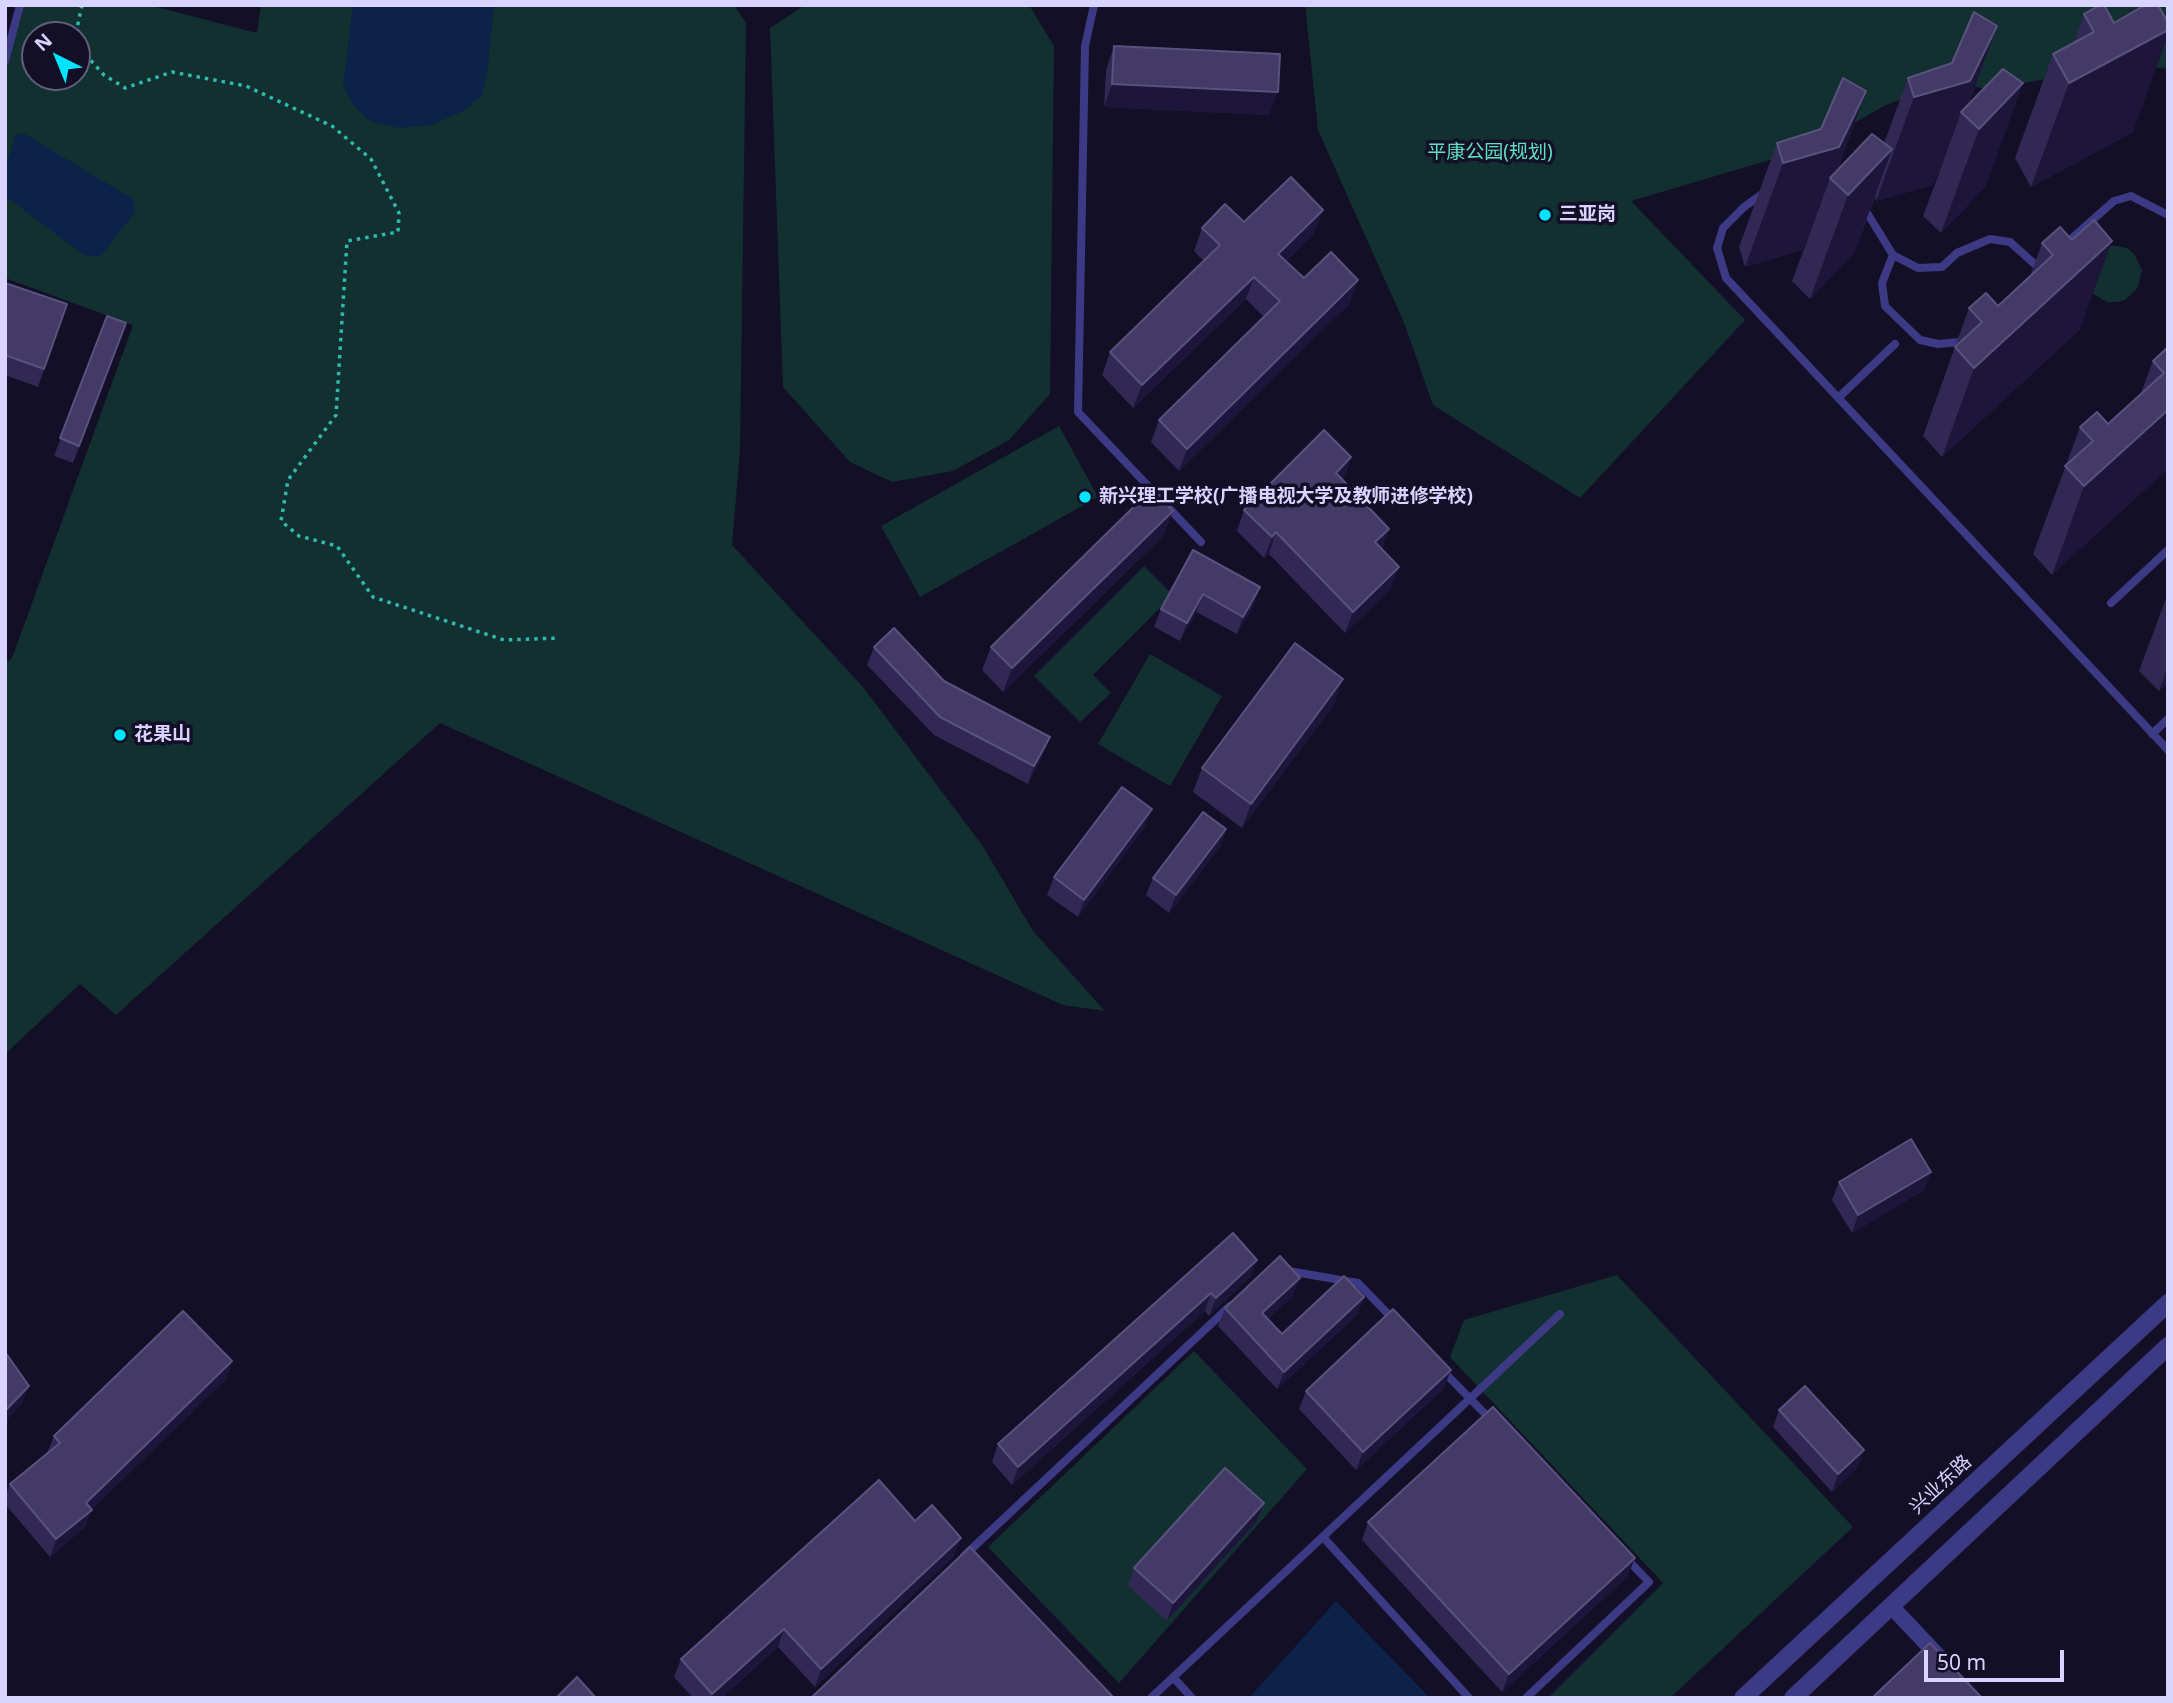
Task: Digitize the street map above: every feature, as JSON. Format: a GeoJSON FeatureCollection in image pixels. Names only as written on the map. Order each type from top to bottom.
{"type":"FeatureCollection","features":[{"type":"Feature","properties":{"kind":"street","name":"兴业东路"},"geometry":{"type":"LineString","coordinates":[[1743,1698],[2168,1303]]}},
{"type":"Feature","properties":{"kind":"street"},"geometry":{"type":"LineString","coordinates":[[1793,1698],[2168,1346]]}},
{"type":"Feature","properties":{"kind":"street"},"geometry":{"type":"LineString","coordinates":[[1891,1606],[1952,1670]]}},
{"type":"Feature","properties":{"kind":"lane"},"geometry":{"type":"LineString","coordinates":[[5,61],[20,5]]}},
{"type":"Feature","properties":{"kind":"lane"},"geometry":{"type":"LineString","coordinates":[[1094,5],[1085,46],[1078,412],[1201,542]]}},
{"type":"Feature","properties":{"kind":"lane"},"geometry":{"type":"LineString","coordinates":[[1777,184],[1744,207],[1723,228],[1717,248],[1726,278],[2168,750]]}},
{"type":"Feature","properties":{"kind":"lane"},"geometry":{"type":"LineString","coordinates":[[2058,251],[2114,201],[2131,196],[2168,215]]}},
{"type":"Feature","properties":{"kind":"lane"},"geometry":{"type":"LineString","coordinates":[[1861,203],[1893,255],[1918,268],[1942,267],[1957,253],[1990,239],[2010,242],[2039,268]]}},
{"type":"Feature","properties":{"kind":"lane"},"geometry":{"type":"LineString","coordinates":[[1893,255],[1882,283],[1885,306],[1898,322],[1920,340],[1938,344],[1959,342],[1969,333]]}},
{"type":"Feature","properties":{"kind":"lane"},"geometry":{"type":"LineString","coordinates":[[2029,277],[2048,260]]}},
{"type":"Feature","properties":{"kind":"lane"},"geometry":{"type":"LineString","coordinates":[[1838,398],[1895,344]]}},
{"type":"Feature","properties":{"kind":"lane"},"geometry":{"type":"LineString","coordinates":[[2111,603],[2168,550]]}},
{"type":"Feature","properties":{"kind":"lane"},"geometry":{"type":"LineString","coordinates":[[2152,734],[2168,719]]}},
{"type":"Feature","properties":{"kind":"lane"},"geometry":{"type":"LineString","coordinates":[[1271,1267],[1358,1283],[1405,1331]]}},
{"type":"Feature","properties":{"kind":"lane"},"geometry":{"type":"LineString","coordinates":[[960,1559],[1241,1296]]}},
{"type":"Feature","properties":{"kind":"lane"},"geometry":{"type":"LineString","coordinates":[[1151,1698],[1560,1314]]}},
{"type":"Feature","properties":{"kind":"lane"},"geometry":{"type":"LineString","coordinates":[[1433,1360],[1498,1427]]}},
{"type":"Feature","properties":{"kind":"lane"},"geometry":{"type":"LineString","coordinates":[[1322,1537],[1469,1698]]}},
{"type":"Feature","properties":{"kind":"lane"},"geometry":{"type":"LineString","coordinates":[[970,1550],[979,1560]]}},
{"type":"Feature","properties":{"kind":"lane"},"geometry":{"type":"LineString","coordinates":[[1525,1698],[1649,1582],[1621,1553]]}},
{"type":"Feature","properties":{"kind":"lane"},"geometry":{"type":"LineString","coordinates":[[1173,1677],[1192,1698]]}},
{"type":"Feature","properties":{"kind":"path"},"geometry":{"type":"LineString","coordinates":[[82,5],[77,28],[84,53],[104,75],[125,88],[172,72],[246,86],[320,120],[332,126],[371,159],[399,212],[398,232],[347,241],[336,415],[288,480],[281,521],[299,536],[337,546],[373,597],[504,640],[559,638]]}},
{"type":"Feature","properties":{"kind":"green space"},"geometry":{"type":"Polygon","coordinates":[[[20,5],[149,5],[257,33],[261,5],[734,5],[746,23],[740,450],[732,545],[863,687],[982,845],[1033,931],[1105,1011],[1063,1005],[440,723],[116,1015],[80,984],[5,1054],[5,664],[12,658],[133,325],[5,278],[5,60],[20,5]]]}},
{"type":"Feature","properties":{"kind":"green space"},"geometry":{"type":"Polygon","coordinates":[[[805,5],[1029,5],[1054,46],[1050,394],[1009,440],[953,471],[892,482],[850,462],[783,387],[770,28],[805,5]]]}},
{"type":"Feature","properties":{"kind":"green space","name":"平康公园(规划)"},"geometry":{"type":"Polygon","coordinates":[[[1305,5],[2168,5],[2168,68],[2113,67],[1990,89],[1945,83],[1884,106],[1810,148],[1631,201],[1745,320],[1580,498],[1433,405],[1405,325],[1318,130],[1305,5]]]}},
{"type":"Feature","properties":{"kind":"green space"},"geometry":{"type":"Polygon","coordinates":[[[2110,245],[2127,248],[2134,254],[2142,270],[2138,287],[2125,300],[2117,302],[2107,302],[2092,293],[2110,245]]]}},
{"type":"Feature","properties":{"kind":"green space"},"geometry":{"type":"Polygon","coordinates":[[[1059,426],[1098,497],[920,597],[881,526],[1059,426]]]}},
{"type":"Feature","properties":{"kind":"green space"},"geometry":{"type":"Polygon","coordinates":[[[1144,566],[1173,595],[1093,675],[1111,693],[1080,722],[1034,676],[1144,566]]]}},
{"type":"Feature","properties":{"kind":"green space"},"geometry":{"type":"Polygon","coordinates":[[[1150,654],[1222,696],[1170,786],[1098,744],[1150,654]]]}},
{"type":"Feature","properties":{"kind":"green space"},"geometry":{"type":"Polygon","coordinates":[[[1617,1275],[1853,1527],[1670,1698],[1548,1698],[1663,1583],[1450,1357],[1464,1320],[1617,1275]]]}},
{"type":"Feature","properties":{"kind":"green space"},"geometry":{"type":"Polygon","coordinates":[[[1194,1351],[1307,1469],[1119,1683],[988,1547],[1194,1351]]]}},
{"type":"Feature","properties":{"kind":"water"},"geometry":{"type":"Polygon","coordinates":[[[353,5],[494,5],[482,96],[463,111],[432,125],[399,128],[370,121],[354,106],[343,86],[353,5]]]}},
{"type":"Feature","properties":{"kind":"water"},"geometry":{"type":"Polygon","coordinates":[[[16,134],[25,134],[133,199],[135,212],[100,257],[84,255],[5,196],[5,168],[16,134]]]}},
{"type":"Feature","properties":{"kind":"water"},"geometry":{"type":"Polygon","coordinates":[[[1336,1601],[1430,1698],[1249,1698],[1336,1601]]]}},
{"type":"Feature","properties":{"kind":"building"},"geometry":{"type":"Polygon","coordinates":[[[2104,5],[2114,23],[2145,5],[2158,5],[2168,23],[2168,30],[2069,83],[2053,54],[2094,32],[2084,14],[2104,5]]]}},
{"type":"Feature","properties":{"kind":"building"},"geometry":{"type":"Polygon","coordinates":[[[1974,12],[1997,26],[1970,81],[1914,97],[1908,78],[1952,63],[1974,12]]]}},
{"type":"Feature","properties":{"kind":"building"},"geometry":{"type":"Polygon","coordinates":[[[1114,46],[1280,54],[1278,92],[1112,84],[1114,46]]]}},
{"type":"Feature","properties":{"kind":"building"},"geometry":{"type":"Polygon","coordinates":[[[2003,69],[2023,83],[1979,129],[1961,112],[2003,69]]]}},
{"type":"Feature","properties":{"kind":"building"},"geometry":{"type":"Polygon","coordinates":[[[1843,78],[1866,91],[1839,147],[1783,163],[1777,143],[1821,129],[1843,78]]]}},
{"type":"Feature","properties":{"kind":"building"},"geometry":{"type":"Polygon","coordinates":[[[1872,134],[1892,149],[1848,195],[1830,178],[1872,134]]]}},
{"type":"Feature","properties":{"kind":"building"},"geometry":{"type":"Polygon","coordinates":[[[1291,177],[1323,210],[1278,254],[1304,278],[1331,252],[1358,280],[1187,449],[1159,420],[1280,301],[1254,277],[1142,385],[1110,352],[1220,245],[1202,228],[1225,204],[1244,222],[1291,177]]]}},
{"type":"Feature","properties":{"kind":"building"},"geometry":{"type":"Polygon","coordinates":[[[2094,220],[2112,241],[1974,368],[1955,347],[1982,322],[1969,308],[1986,293],[1998,306],[2053,255],[2042,243],[2060,227],[2072,240],[2094,220]]]}},
{"type":"Feature","properties":{"kind":"building"},"geometry":{"type":"Polygon","coordinates":[[[5,283],[67,304],[44,369],[5,355],[5,283]]]}},
{"type":"Feature","properties":{"kind":"building"},"geometry":{"type":"Polygon","coordinates":[[[107,316],[126,323],[79,446],[60,438],[107,316]]]}},
{"type":"Feature","properties":{"kind":"building"},"geometry":{"type":"Polygon","coordinates":[[[2168,347],[2168,410],[2084,486],[2065,466],[2093,441],[2080,427],[2097,412],[2108,424],[2164,373],[2153,361],[2168,347]]]}},
{"type":"Feature","properties":{"kind":"building"},"geometry":{"type":"Polygon","coordinates":[[[1324,430],[1351,457],[1336,473],[1389,529],[1375,542],[1399,567],[1353,612],[1276,532],[1272,537],[1244,510],[1324,430]]]}},
{"type":"Feature","properties":{"kind":"building"},"geometry":{"type":"Polygon","coordinates":[[[1152,489],[1173,511],[1012,668],[991,647],[1152,489]]]}},
{"type":"Feature","properties":{"kind":"building"},"geometry":{"type":"Polygon","coordinates":[[[1193,550],[1260,587],[1243,617],[1203,594],[1187,623],[1161,609],[1193,550]]]}},
{"type":"Feature","properties":{"kind":"building"},"geometry":{"type":"Polygon","coordinates":[[[894,628],[944,681],[1050,737],[1034,766],[940,717],[874,647],[894,628]]]}},
{"type":"Feature","properties":{"kind":"building"},"geometry":{"type":"Polygon","coordinates":[[[1295,643],[1343,679],[1251,804],[1202,768],[1295,643]]]}},
{"type":"Feature","properties":{"kind":"building"},"geometry":{"type":"Polygon","coordinates":[[[1122,787],[1152,809],[1084,900],[1054,877],[1122,787]]]}},
{"type":"Feature","properties":{"kind":"building"},"geometry":{"type":"Polygon","coordinates":[[[1203,812],[1226,829],[1176,895],[1153,878],[1203,812]]]}},
{"type":"Feature","properties":{"kind":"building"},"geometry":{"type":"Polygon","coordinates":[[[1911,1139],[1931,1172],[1858,1215],[1839,1182],[1911,1139]]]}},
{"type":"Feature","properties":{"kind":"building"},"geometry":{"type":"Polygon","coordinates":[[[1233,1233],[1257,1260],[1216,1298],[1211,1293],[1018,1467],[998,1444],[1233,1233]]]}},
{"type":"Feature","properties":{"kind":"building"},"geometry":{"type":"Polygon","coordinates":[[[1280,1256],[1300,1278],[1262,1313],[1282,1334],[1344,1276],[1364,1297],[1284,1372],[1225,1308],[1280,1256]]]}},
{"type":"Feature","properties":{"kind":"building"},"geometry":{"type":"Polygon","coordinates":[[[1393,1309],[1451,1370],[1363,1452],[1306,1391],[1393,1309]]]}},
{"type":"Feature","properties":{"kind":"building"},"geometry":{"type":"Polygon","coordinates":[[[183,1311],[232,1361],[86,1503],[92,1510],[56,1539],[10,1484],[60,1443],[54,1436],[183,1311]]]}},
{"type":"Feature","properties":{"kind":"building"},"geometry":{"type":"Polygon","coordinates":[[[5,1352],[29,1386],[5,1411],[5,1352]]]}},
{"type":"Feature","properties":{"kind":"building"},"geometry":{"type":"Polygon","coordinates":[[[1805,1386],[1864,1450],[1838,1474],[1779,1410],[1805,1386]]]}},
{"type":"Feature","properties":{"kind":"building"},"geometry":{"type":"Polygon","coordinates":[[[1493,1407],[1635,1558],[1509,1674],[1368,1522],[1493,1407]]]}},
{"type":"Feature","properties":{"kind":"building"},"geometry":{"type":"Polygon","coordinates":[[[1225,1468],[1264,1503],[1173,1603],[1134,1568],[1225,1468]]]}},
{"type":"Feature","properties":{"kind":"building"},"geometry":{"type":"Polygon","coordinates":[[[879,1480],[915,1521],[932,1505],[961,1538],[821,1669],[784,1629],[712,1694],[681,1659],[879,1480]]]}},
{"type":"Feature","properties":{"kind":"building"},"geometry":{"type":"Polygon","coordinates":[[[970,1547],[1114,1698],[811,1698],[970,1547]]]}},
{"type":"Feature","properties":{"kind":"building"},"geometry":{"type":"Polygon","coordinates":[[[1930,1643],[1982,1698],[1872,1698],[1930,1643]]]}},
{"type":"Feature","properties":{"kind":"building"},"geometry":{"type":"Polygon","coordinates":[[[577,1677],[596,1698],[556,1698],[577,1677]]]}},
{"type":"Feature","properties":{"kind":"place","name":"三亚岗"},"geometry":{"type":"Point","coordinates":[1545,215]}},
{"type":"Feature","properties":{"kind":"place","name":"新兴理工学校(广播电视大学及教师进修学校)"},"geometry":{"type":"Point","coordinates":[1085,497]}},
{"type":"Feature","properties":{"kind":"place","name":"花果山"},"geometry":{"type":"Point","coordinates":[120,735]}}]}
